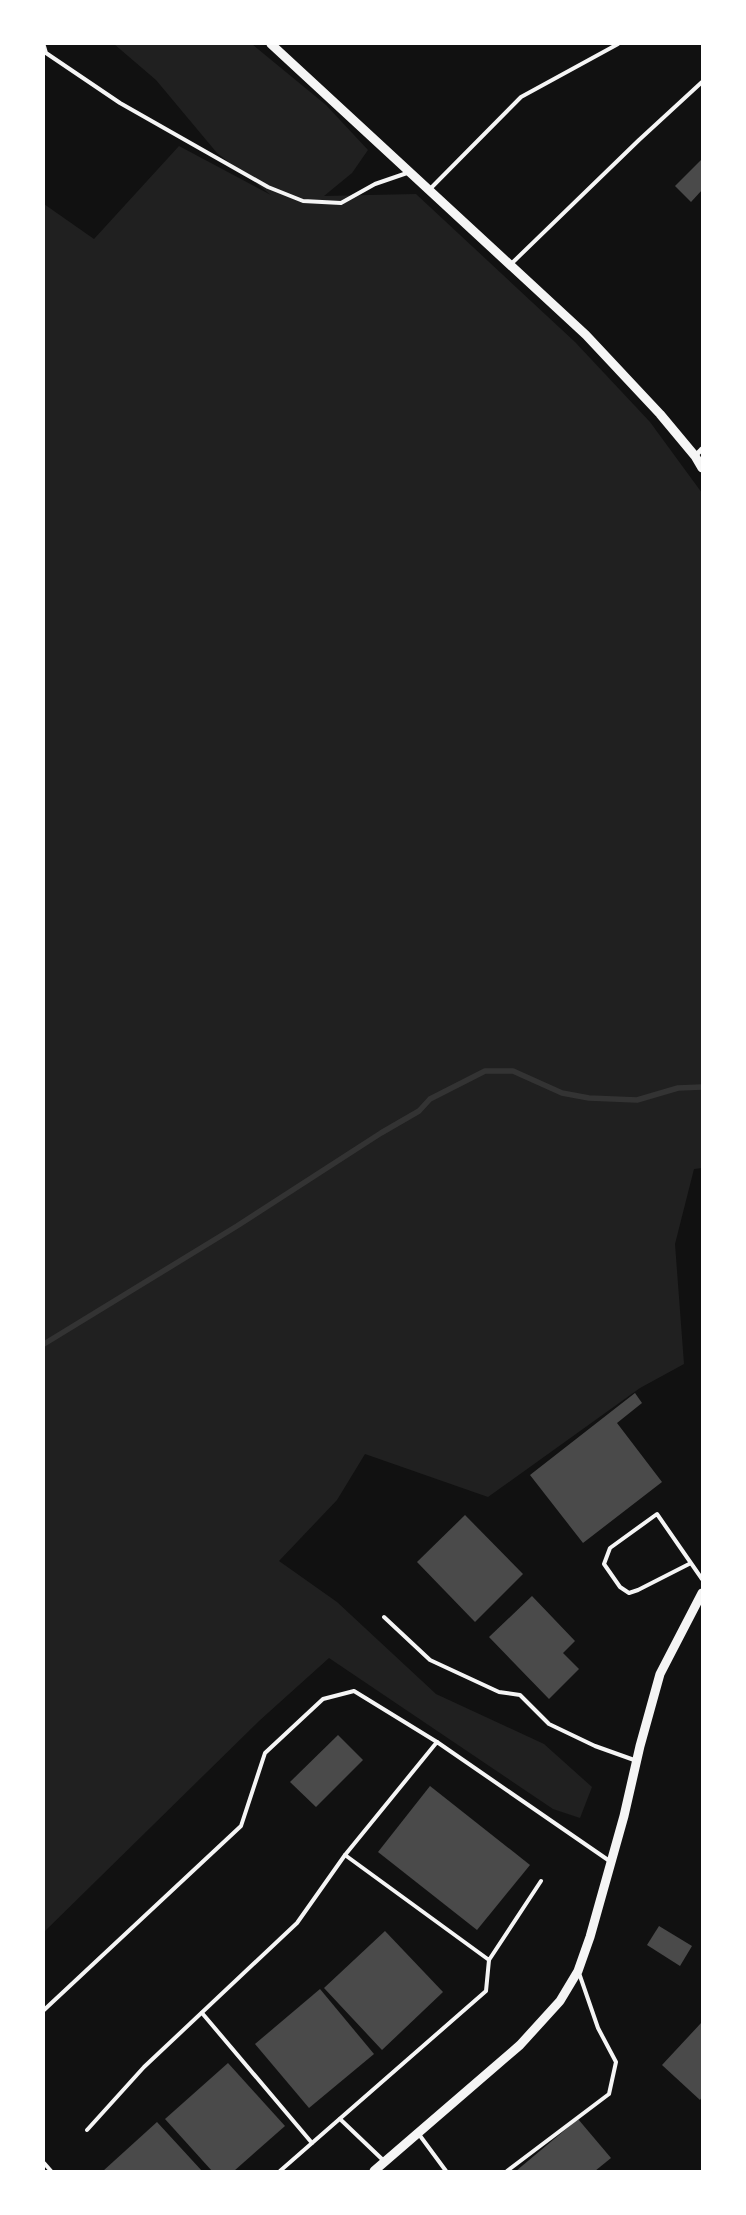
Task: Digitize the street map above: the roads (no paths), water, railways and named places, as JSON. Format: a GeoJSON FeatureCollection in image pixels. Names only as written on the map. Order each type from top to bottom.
{"type":"FeatureCollection","features":[{"type":"Feature","properties":{"kind":"street"},"geometry":{"type":"LineString","coordinates":[[271,44],[586,335],[660,414],[696,456],[702,468]]}},
{"type":"Feature","properties":{"kind":"street"},"geometry":{"type":"LineString","coordinates":[[696,456],[702,449]]}},
{"type":"Feature","properties":{"kind":"street"},"geometry":{"type":"LineString","coordinates":[[374,2171],[520,2045],[560,2001],[578,1971],[590,1937],[611,1862],[660,1674],[702,1593]]}},
{"type":"Feature","properties":{"kind":"lane"},"geometry":{"type":"LineString","coordinates":[[429,190],[521,97],[618,44]]}},
{"type":"Feature","properties":{"kind":"lane"},"geometry":{"type":"LineString","coordinates":[[44,46],[46,53],[120,103],[268,187],[303,201],[341,203],[375,184],[410,172]]}},
{"type":"Feature","properties":{"kind":"lane"},"geometry":{"type":"LineString","coordinates":[[510,265],[702,82]]}},
{"type":"Feature","properties":{"kind":"lane"},"geometry":{"type":"LineString","coordinates":[[691,1563],[638,1590],[629,1592],[620,1588],[604,1564],[610,1548],[657,1514],[691,1563],[702,1579]]}},
{"type":"Feature","properties":{"kind":"lane"},"geometry":{"type":"LineString","coordinates":[[384,1617],[430,1660],[499,1692],[520,1695],[550,1724],[595,1746],[637,1760]]}},
{"type":"Feature","properties":{"kind":"lane"},"geometry":{"type":"LineString","coordinates":[[44,2010],[242,1826],[265,1753],[323,1699],[354,1691],[437,1742],[611,1862]]}},
{"type":"Feature","properties":{"kind":"lane"},"geometry":{"type":"LineString","coordinates":[[87,2130],[144,2067],[298,1923],[345,1854],[437,1742]]}},
{"type":"Feature","properties":{"kind":"lane"},"geometry":{"type":"LineString","coordinates":[[345,1854],[489,1960]]}},
{"type":"Feature","properties":{"kind":"lane"},"geometry":{"type":"LineString","coordinates":[[280,2171],[486,1990],[489,1960],[541,1881]]}},
{"type":"Feature","properties":{"kind":"lane"},"geometry":{"type":"LineString","coordinates":[[507,2171],[609,2094],[616,2062],[598,2028],[578,1971]]}},
{"type":"Feature","properties":{"kind":"lane"},"geometry":{"type":"LineString","coordinates":[[202,2013],[312,2143]]}},
{"type":"Feature","properties":{"kind":"lane"},"geometry":{"type":"LineString","coordinates":[[340,2119],[385,2162]]}},
{"type":"Feature","properties":{"kind":"lane"},"geometry":{"type":"LineString","coordinates":[[418,2133],[446,2171]]}},
{"type":"Feature","properties":{"kind":"lane"},"geometry":{"type":"LineString","coordinates":[[44,2163],[51,2171]]}},
{"type":"Feature","properties":{"kind":"waterway"},"geometry":{"type":"LineString","coordinates":[[44,1344],[237,1226],[381,1133],[419,1111],[430,1099],[485,1071],[513,1071],[562,1093],[589,1098],[637,1100],[678,1088],[702,1087]]}}]}
